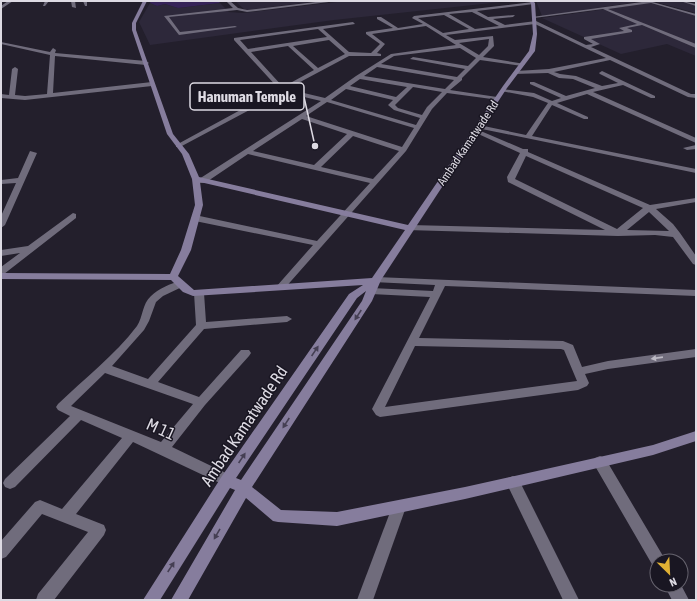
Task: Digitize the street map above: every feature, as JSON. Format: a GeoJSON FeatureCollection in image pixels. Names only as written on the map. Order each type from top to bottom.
{"type":"FeatureCollection","features":[{"type":"Feature","properties":{"kind":"street"},"geometry":{"type":"LineString","coordinates":[[1,8],[11,1]]}},
{"type":"Feature","properties":{"kind":"street"},"geometry":{"type":"LineString","coordinates":[[73,1],[74,7]]}},
{"type":"Feature","properties":{"kind":"street"},"geometry":{"type":"LineString","coordinates":[[145,1],[134,27],[170,134],[185,154],[199,180],[199,198],[195,218],[177,281],[152,301],[142,328],[104,368],[201,402]]}},
{"type":"Feature","properties":{"kind":"street"},"geometry":{"type":"LineString","coordinates":[[228,1],[237,9]]}},
{"type":"Feature","properties":{"kind":"street"},"geometry":{"type":"LineString","coordinates":[[235,27],[179,34],[166,16],[237,9],[247,11],[335,1]]}},
{"type":"Feature","properties":{"kind":"street"},"geometry":{"type":"LineString","coordinates":[[684,1],[696,5]]}},
{"type":"Feature","properties":{"kind":"street"},"geometry":{"type":"LineString","coordinates":[[522,64],[479,58],[414,17],[531,2]]}},
{"type":"Feature","properties":{"kind":"street","name":"Ambad Kamatwade Rd"},"geometry":{"type":"LineString","coordinates":[[179,600],[244,488],[367,301],[374,286],[410,228],[503,90],[532,51],[535,34],[531,2]]}},
{"type":"Feature","properties":{"kind":"street"},"geometry":{"type":"LineString","coordinates":[[442,34],[505,27],[604,8],[651,2],[696,15]]}},
{"type":"Feature","properties":{"kind":"street"},"geometry":{"type":"LineString","coordinates":[[604,8],[696,46]]}},
{"type":"Feature","properties":{"kind":"street"},"geometry":{"type":"LineString","coordinates":[[472,10],[505,27]]}},
{"type":"Feature","properties":{"kind":"street"},"geometry":{"type":"LineString","coordinates":[[444,14],[474,30]]}},
{"type":"Feature","properties":{"kind":"street"},"geometry":{"type":"LineString","coordinates":[[488,18],[513,16]]}},
{"type":"Feature","properties":{"kind":"street"},"geometry":{"type":"LineString","coordinates":[[347,18],[358,26]]}},
{"type":"Feature","properties":{"kind":"street"},"geometry":{"type":"LineString","coordinates":[[379,18],[397,29]]}},
{"type":"Feature","properties":{"kind":"street"},"geometry":{"type":"LineString","coordinates":[[534,21],[609,59],[690,96],[696,96]]}},
{"type":"Feature","properties":{"kind":"street"},"geometry":{"type":"LineString","coordinates":[[353,23],[236,39],[283,90],[327,100],[417,127]]}},
{"type":"Feature","properties":{"kind":"street"},"geometry":{"type":"LineString","coordinates":[[584,47],[598,44],[586,38],[630,31],[621,28],[642,24]]}},
{"type":"Feature","properties":{"kind":"street"},"geometry":{"type":"LineString","coordinates":[[368,33],[427,25]]}},
{"type":"Feature","properties":{"kind":"street"},"geometry":{"type":"LineString","coordinates":[[318,27],[348,54]]}},
{"type":"Feature","properties":{"kind":"street"},"geometry":{"type":"LineString","coordinates":[[363,29],[384,44],[373,54]]}},
{"type":"Feature","properties":{"kind":"street"},"geometry":{"type":"LineString","coordinates":[[281,287],[404,150],[423,117],[446,91],[460,79],[491,46],[491,37],[454,42]]}},
{"type":"Feature","properties":{"kind":"street"},"geometry":{"type":"LineString","coordinates":[[247,51],[332,38]]}},
{"type":"Feature","properties":{"kind":"street"},"geometry":{"type":"LineString","coordinates":[[1,43],[53,52],[146,62]]}},
{"type":"Feature","properties":{"kind":"street"},"geometry":{"type":"LineString","coordinates":[[289,45],[318,71]]}},
{"type":"Feature","properties":{"kind":"street"},"geometry":{"type":"LineString","coordinates":[[178,146],[348,54],[393,55],[462,46]]}},
{"type":"Feature","properties":{"kind":"street"},"geometry":{"type":"LineString","coordinates":[[1,50],[25,47]]}},
{"type":"Feature","properties":{"kind":"street"},"geometry":{"type":"LineString","coordinates":[[50,96],[53,52]]}},
{"type":"Feature","properties":{"kind":"street"},"geometry":{"type":"LineString","coordinates":[[199,180],[248,152],[393,55]]}},
{"type":"Feature","properties":{"kind":"street"},"geometry":{"type":"LineString","coordinates":[[413,59],[470,68]]}},
{"type":"Feature","properties":{"kind":"street"},"geometry":{"type":"LineString","coordinates":[[516,73],[549,71],[609,59]]}},
{"type":"Feature","properties":{"kind":"street"},"geometry":{"type":"LineString","coordinates":[[376,65],[460,79]]}},
{"type":"Feature","properties":{"kind":"street"},"geometry":{"type":"LineString","coordinates":[[12,98],[14,69]]}},
{"type":"Feature","properties":{"kind":"street"},"geometry":{"type":"LineString","coordinates":[[549,71],[559,76],[574,77],[601,88]]}},
{"type":"Feature","properties":{"kind":"street"},"geometry":{"type":"LineString","coordinates":[[602,73],[653,97]]}},
{"type":"Feature","properties":{"kind":"street"},"geometry":{"type":"LineString","coordinates":[[358,77],[497,99]]}},
{"type":"Feature","properties":{"kind":"street"},"geometry":{"type":"LineString","coordinates":[[532,83],[566,98]]}},
{"type":"Feature","properties":{"kind":"street"},"geometry":{"type":"LineString","coordinates":[[528,136],[551,103],[601,88],[624,83]]}},
{"type":"Feature","properties":{"kind":"street"},"geometry":{"type":"LineString","coordinates":[[1,96],[12,98],[50,96],[152,84]]}},
{"type":"Feature","properties":{"kind":"street"},"geometry":{"type":"LineString","coordinates":[[411,86],[391,105],[393,108],[423,117]]}},
{"type":"Feature","properties":{"kind":"street"},"geometry":{"type":"LineString","coordinates":[[345,87],[396,99]]}},
{"type":"Feature","properties":{"kind":"street"},"geometry":{"type":"LineString","coordinates":[[503,90],[534,95],[586,118]]}},
{"type":"Feature","properties":{"kind":"street"},"geometry":{"type":"LineString","coordinates":[[587,92],[696,141]]}},
{"type":"Feature","properties":{"kind":"street"},"geometry":{"type":"LineString","coordinates":[[301,117],[404,150]]}},
{"type":"Feature","properties":{"kind":"street"},"geometry":{"type":"LineString","coordinates":[[478,129],[528,136],[696,171]]}},
{"type":"Feature","properties":{"kind":"street"},"geometry":{"type":"LineString","coordinates":[[478,129],[648,208],[665,221],[696,262]]}},
{"type":"Feature","properties":{"kind":"street"},"geometry":{"type":"LineString","coordinates":[[316,168],[352,134]]}},
{"type":"Feature","properties":{"kind":"street"},"geometry":{"type":"LineString","coordinates":[[687,148],[696,147]]}},
{"type":"Feature","properties":{"kind":"street"},"geometry":{"type":"LineString","coordinates":[[525,151],[511,177],[511,180],[618,233]]}},
{"type":"Feature","properties":{"kind":"street"},"geometry":{"type":"LineString","coordinates":[[248,152],[375,182]]}},
{"type":"Feature","properties":{"kind":"street"},"geometry":{"type":"LineString","coordinates":[[1,225],[33,153]]}},
{"type":"Feature","properties":{"kind":"street"},"geometry":{"type":"LineString","coordinates":[[1,182],[21,180]]}},
{"type":"Feature","properties":{"kind":"street"},"geometry":{"type":"LineString","coordinates":[[199,180],[410,228],[618,233],[655,231],[677,235]]}},
{"type":"Feature","properties":{"kind":"street"},"geometry":{"type":"LineString","coordinates":[[618,233],[648,208],[696,201]]}},
{"type":"Feature","properties":{"kind":"street"},"geometry":{"type":"LineString","coordinates":[[1,272],[73,216]]}},
{"type":"Feature","properties":{"kind":"street"},"geometry":{"type":"LineString","coordinates":[[195,218],[319,244]]}},
{"type":"Feature","properties":{"kind":"street"},"geometry":{"type":"LineString","coordinates":[[1,254],[31,249]]}},
{"type":"Feature","properties":{"kind":"street"},"geometry":{"type":"LineString","coordinates":[[1,276],[177,281],[186,291],[198,292],[281,287],[374,286],[438,289],[696,293]]}},
{"type":"Feature","properties":{"kind":"street","name":"Ambad Kamatwade Rd"},"geometry":{"type":"LineString","coordinates":[[151,600],[227,480],[353,296],[374,286]]}},
{"type":"Feature","properties":{"kind":"street"},"geometry":{"type":"LineString","coordinates":[[411,342],[563,345],[569,348],[583,383],[570,387],[380,412],[378,409],[411,342],[438,289]]}},
{"type":"Feature","properties":{"kind":"street"},"geometry":{"type":"LineString","coordinates":[[198,292],[201,326]]}},
{"type":"Feature","properties":{"kind":"street"},"geometry":{"type":"LineString","coordinates":[[150,385],[201,326],[287,319]]}},
{"type":"Feature","properties":{"kind":"street"},"geometry":{"type":"LineString","coordinates":[[163,449],[201,402],[245,353]]}},
{"type":"Feature","properties":{"kind":"street"},"geometry":{"type":"LineString","coordinates":[[578,372],[608,365],[696,353]]}},
{"type":"Feature","properties":{"kind":"street","name":"M 11"},"geometry":{"type":"LineString","coordinates":[[104,368],[62,407],[163,449],[244,488],[278,516],[337,519],[399,507],[652,450],[696,436]]}},
{"type":"Feature","properties":{"kind":"street"},"geometry":{"type":"LineString","coordinates":[[10,483],[79,415]]}},
{"type":"Feature","properties":{"kind":"street"},"geometry":{"type":"LineString","coordinates":[[65,516],[131,436]]}},
{"type":"Feature","properties":{"kind":"street"},"geometry":{"type":"LineString","coordinates":[[600,462],[653,553]]}},
{"type":"Feature","properties":{"kind":"street"},"geometry":{"type":"LineString","coordinates":[[513,482],[571,600]]}},
{"type":"Feature","properties":{"kind":"street"},"geometry":{"type":"LineString","coordinates":[[1,552],[40,506],[99,530],[44,600]]}},
{"type":"Feature","properties":{"kind":"street"},"geometry":{"type":"LineString","coordinates":[[365,600],[399,507]]}},
{"type":"Feature","properties":{"kind":"shaded area"},"geometry":{"type":"Polygon","coordinates":[[[151,1],[218,1],[220,3],[178,8],[165,4],[157,6],[150,3],[151,1]]]}},
{"type":"Feature","properties":{"kind":"shaded area"},"geometry":{"type":"Polygon","coordinates":[[[235,1],[320,1],[245,10],[235,1]]]}},
{"type":"Feature","properties":{"kind":"shaded area"},"geometry":{"type":"Polygon","coordinates":[[[345,1],[510,1],[334,20],[150,45],[139,22],[150,3],[157,6],[165,4],[178,8],[220,3],[229,12],[243,13],[345,1]]]}},
{"type":"Feature","properties":{"kind":"shaded area"},"geometry":{"type":"Polygon","coordinates":[[[536,1],[644,1],[542,16],[536,1]]]}},
{"type":"Feature","properties":{"kind":"shaded area"},"geometry":{"type":"Polygon","coordinates":[[[652,1],[680,1],[696,6],[696,13],[652,1]]]}},
{"type":"Feature","properties":{"kind":"shaded area"},"geometry":{"type":"Polygon","coordinates":[[[650,3],[696,16],[696,56],[667,44],[621,54],[542,18],[650,3]]]}},
{"type":"Feature","properties":{"kind":"place","name":"Hanuman Temple"},"geometry":{"type":"Point","coordinates":[315,146]}}]}
